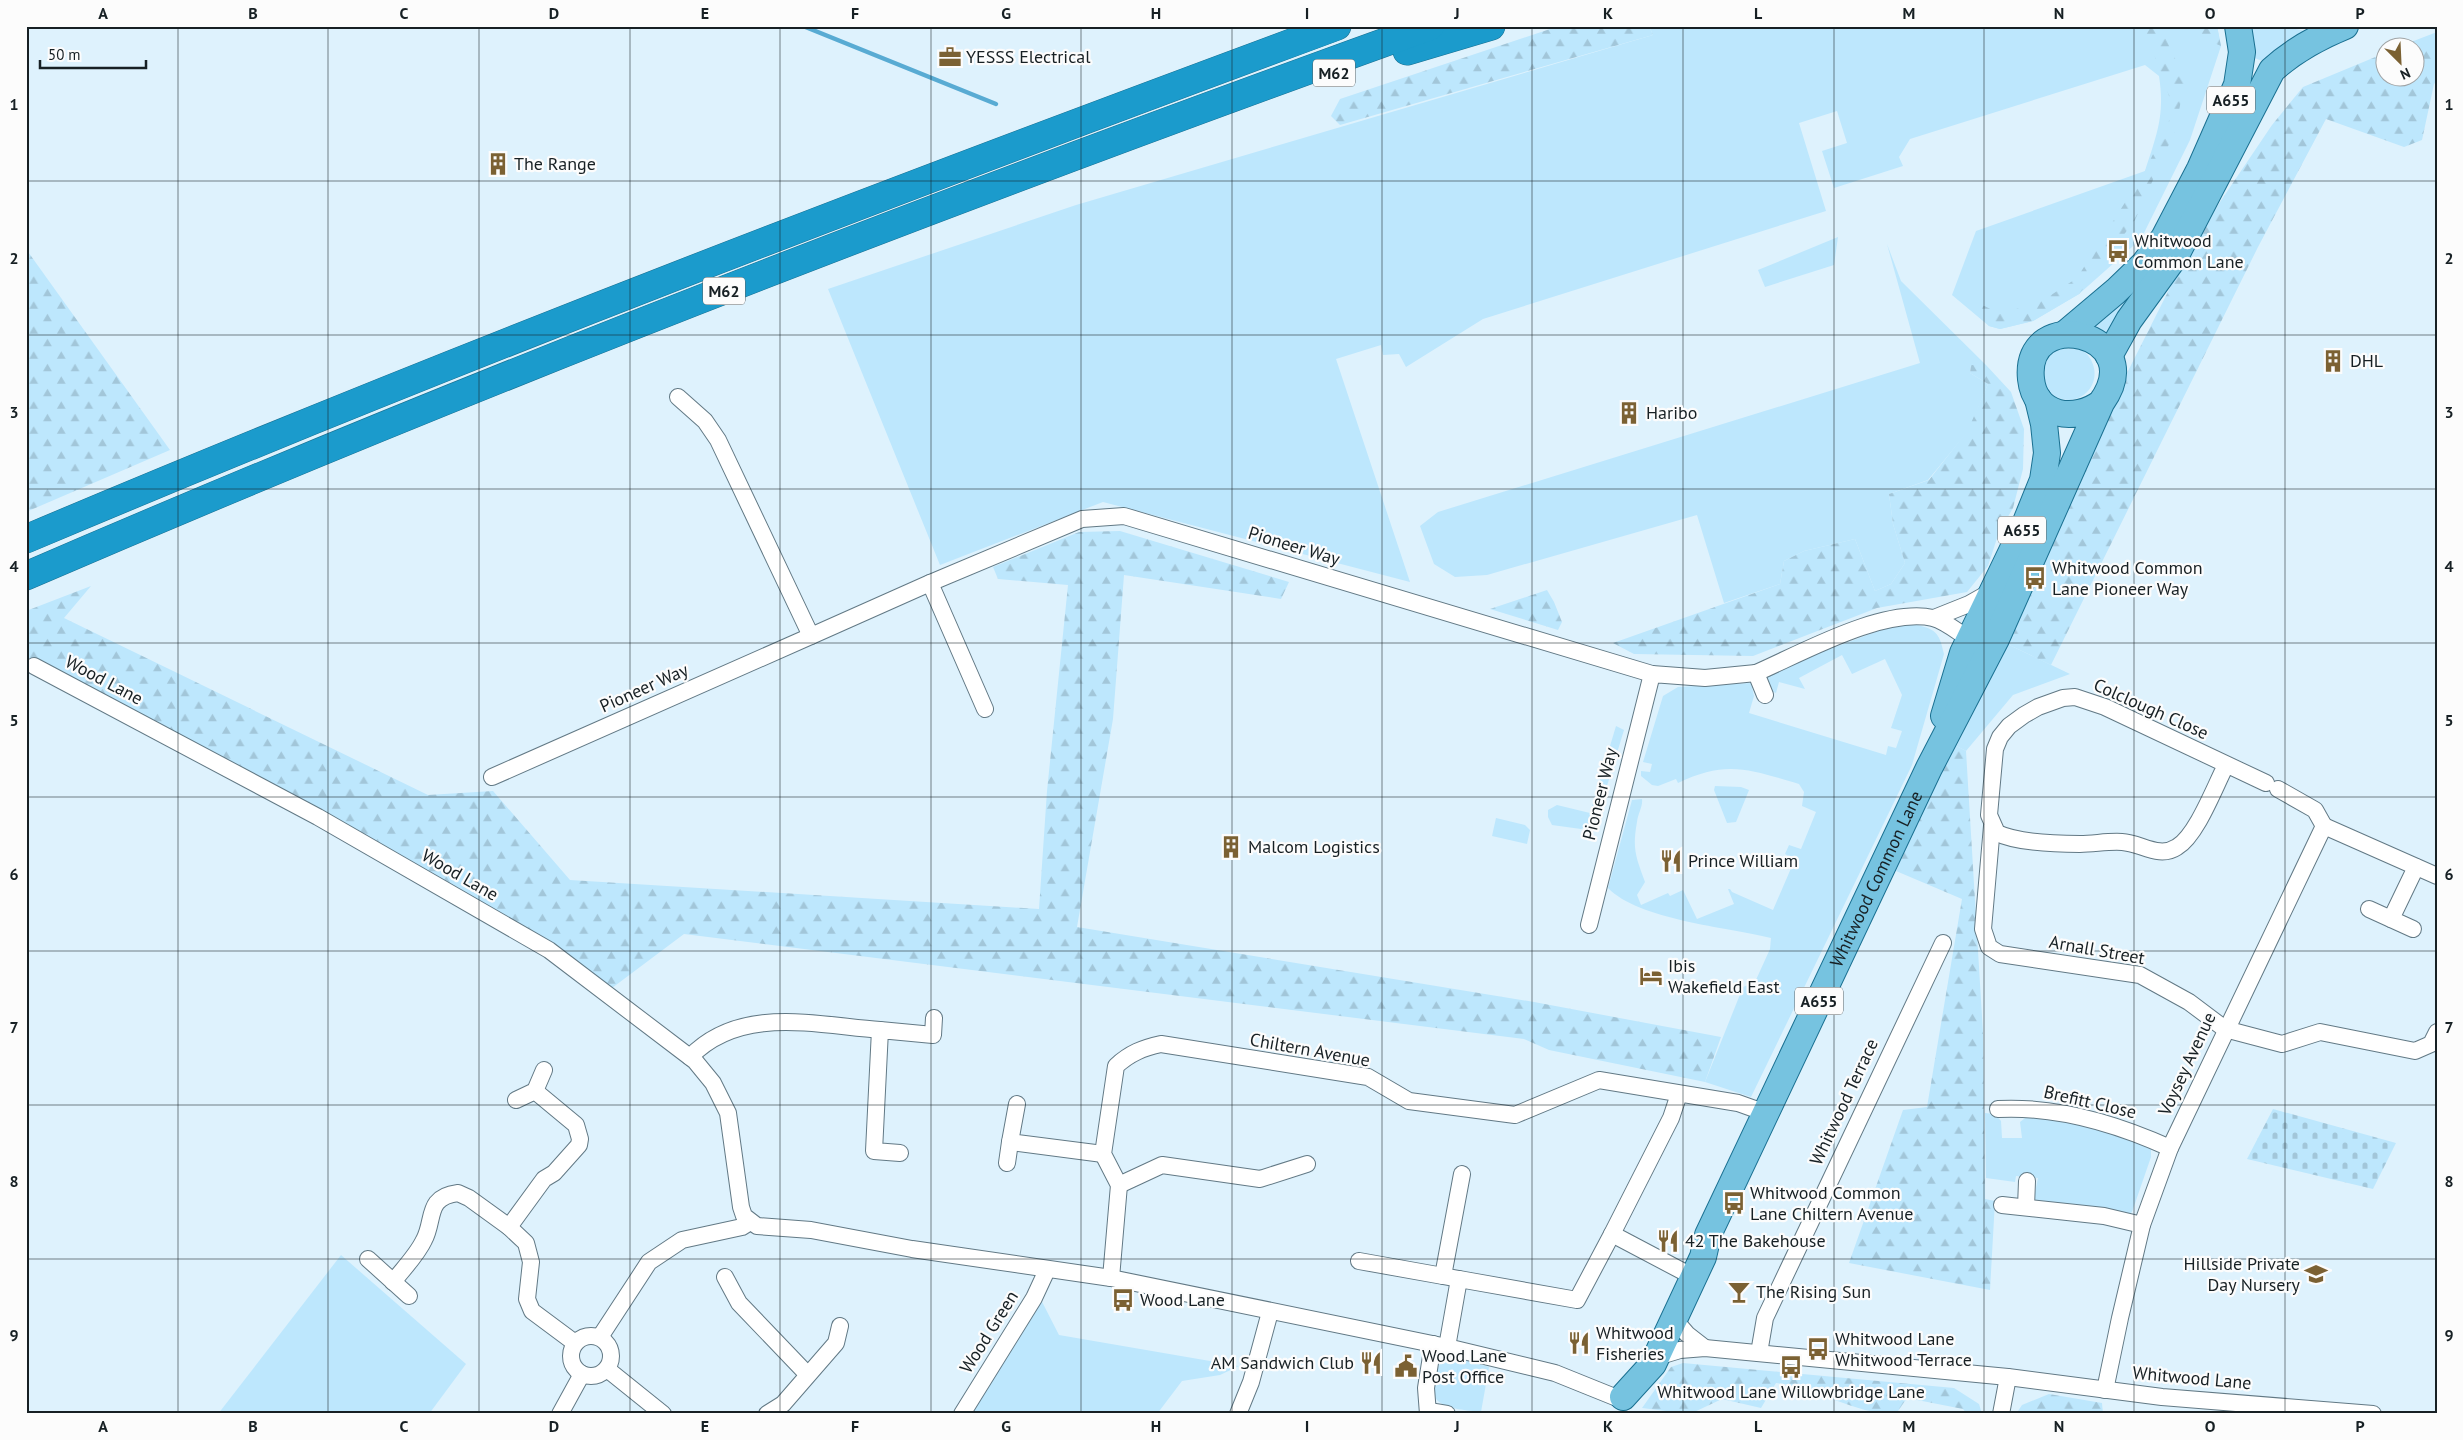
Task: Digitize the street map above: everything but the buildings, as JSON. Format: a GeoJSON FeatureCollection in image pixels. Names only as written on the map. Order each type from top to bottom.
{"type":"FeatureCollection","features":[{"type":"Feature","properties":{"kind":"highway","name":"M62"},"geometry":{"type":"LineString","coordinates":[[26,539],[301,425],[645,287],[958,166],[1337,26]]}},
{"type":"Feature","properties":{"kind":"highway","name":"M62"},"geometry":{"type":"LineString","coordinates":[[26,576],[310,456],[617,333],[926,212],[1430,26]]}},
{"type":"Feature","properties":{"kind":"highway","name":"M62"},"geometry":{"type":"LineString","coordinates":[[1176,119],[1491,26]]}},
{"type":"Feature","properties":{"kind":"main road","name":"A655"},"geometry":{"type":"LineString","coordinates":[[2038,399],[2031,382],[2033,360],[2045,343],[2065,334],[2116,291],[2144,264],[2164,238],[2200,169],[2237,85],[2242,52],[2238,26]]}},
{"type":"Feature","properties":{"kind":"main road","name":"A655"},"geometry":{"type":"LineString","coordinates":[[2101,403],[2108,393],[2112,381],[2112,368],[2109,356],[2115,342],[2176,255],[2272,70],[2290,54],[2320,37],[2345,26]]}},
{"type":"Feature","properties":{"kind":"main road"},"geometry":{"type":"LineString","coordinates":[[2065,334],[2078,334],[2091,338],[2109,356]]}},
{"type":"Feature","properties":{"kind":"main road"},"geometry":{"type":"LineString","coordinates":[[2038,399],[2049,409],[2062,414],[2076,415],[2090,412],[2101,403]]}},
{"type":"Feature","properties":{"kind":"main road","name":"Whitwood Common Lane"},"geometry":{"type":"LineString","coordinates":[[1930,768],[1962,640],[1992,591],[2026,522],[2043,480],[2047,453],[2044,424],[2038,399]]}},
{"type":"Feature","properties":{"kind":"main road","name":"Whitwood Common Lane"},"geometry":{"type":"LineString","coordinates":[[1620,1404],[1667,1340],[1703,1257],[1708,1235],[1930,768],[1963,706],[2101,403]]}},
{"type":"Feature","properties":{"kind":"main road","name":"Whitwood Common Lane"},"geometry":{"type":"LineString","coordinates":[[1667,1340],[1684,1272],[1697,1244],[1708,1235]]}},
{"type":"Feature","properties":{"kind":"street"},"geometry":{"type":"LineString","coordinates":[[678,397],[705,421],[718,440],[811,636]]}},
{"type":"Feature","properties":{"kind":"street","name":"Pioneer Way"},"geometry":{"type":"LineString","coordinates":[[492,777],[930,583],[1082,519],[1124,516],[1652,674],[1705,678],[1756,673],[1856,630],[1883,621],[1910,616],[1934,618],[1969,604],[1992,591]]}},
{"type":"Feature","properties":{"kind":"street"},"geometry":{"type":"LineString","coordinates":[[930,583],[985,709]]}},
{"type":"Feature","properties":{"kind":"street"},"geometry":{"type":"LineString","coordinates":[[1962,640],[1986,634],[2005,614]]}},
{"type":"Feature","properties":{"kind":"street","name":"Pioneer Way"},"geometry":{"type":"LineString","coordinates":[[1934,618],[1962,640]]}},
{"type":"Feature","properties":{"kind":"street","name":"Wood Lane"},"geometry":{"type":"LineString","coordinates":[[34,666],[318,817],[549,950],[690,1057],[713,1083],[728,1113],[741,1207],[744,1216],[750,1222]]}},
{"type":"Feature","properties":{"kind":"street"},"geometry":{"type":"LineString","coordinates":[[1756,673],[1765,695]]}},
{"type":"Feature","properties":{"kind":"street","name":"Pioneer Way"},"geometry":{"type":"LineString","coordinates":[[1589,925],[1652,674]]}},
{"type":"Feature","properties":{"kind":"street","name":"Colclough Close"},"geometry":{"type":"LineString","coordinates":[[2006,955],[2000,954],[1989,947],[1983,929],[1992,826],[1989,816],[1995,749],[2000,737],[2009,726],[2038,707],[2063,698],[2075,697],[2105,707],[2272,786],[2315,810],[2324,826]]}},
{"type":"Feature","properties":{"kind":"street"},"geometry":{"type":"LineString","coordinates":[[1992,826],[1997,833],[2009,838],[2079,844],[2123,842],[2161,853],[2168,852],[2178,847],[2193,828],[2226,765]]}},
{"type":"Feature","properties":{"kind":"street"},"geometry":{"type":"LineString","coordinates":[[2324,826],[2437,876]]}},
{"type":"Feature","properties":{"kind":"street","name":"Voysey Avenue"},"geometry":{"type":"LineString","coordinates":[[2105,1390],[2142,1225],[2170,1148],[2225,1029],[2324,826]]}},
{"type":"Feature","properties":{"kind":"street"},"geometry":{"type":"LineString","coordinates":[[2391,919],[2416,867]]}},
{"type":"Feature","properties":{"kind":"street"},"geometry":{"type":"LineString","coordinates":[[2369,909],[2413,929]]}},
{"type":"Feature","properties":{"kind":"street","name":"Whitwood Terrace"},"geometry":{"type":"LineString","coordinates":[[1759,1353],[1765,1318],[1944,949]]}},
{"type":"Feature","properties":{"kind":"street","name":"Arnall Street"},"geometry":{"type":"LineString","coordinates":[[2006,955],[2140,974],[2189,1002],[2225,1029]]}},
{"type":"Feature","properties":{"kind":"street"},"geometry":{"type":"LineString","coordinates":[[690,1057],[710,1039],[739,1027],[763,1022],[933,1034],[934,1018]]}},
{"type":"Feature","properties":{"kind":"street"},"geometry":{"type":"LineString","coordinates":[[2225,1029],[2282,1044],[2320,1032],[2415,1051],[2430,1044],[2437,1032]]}},
{"type":"Feature","properties":{"kind":"street"},"geometry":{"type":"LineString","coordinates":[[880,1030],[874,1152],[900,1153]]}},
{"type":"Feature","properties":{"kind":"street","name":"Chiltern Avenue"},"geometry":{"type":"LineString","coordinates":[[1103,1154],[1116,1066],[1136,1051],[1161,1044],[1368,1078],[1409,1101],[1515,1115],[1599,1080],[1738,1103],[1766,1113]]}},
{"type":"Feature","properties":{"kind":"street"},"geometry":{"type":"LineString","coordinates":[[516,1100],[535,1090],[544,1070]]}},
{"type":"Feature","properties":{"kind":"street"},"geometry":{"type":"LineString","coordinates":[[509,1227],[544,1179],[554,1173],[578,1145],[580,1139],[576,1125],[535,1090]]}},
{"type":"Feature","properties":{"kind":"street"},"geometry":{"type":"LineString","coordinates":[[1359,1261],[1577,1300],[1671,1118],[1679,1094]]}},
{"type":"Feature","properties":{"kind":"street"},"geometry":{"type":"LineString","coordinates":[[1007,1163],[1017,1104]]}},
{"type":"Feature","properties":{"kind":"street","name":"Brefitt Close"},"geometry":{"type":"LineString","coordinates":[[1998,1109],[2049,1111],[2091,1120],[2138,1134],[2170,1148]]}},
{"type":"Feature","properties":{"kind":"street"},"geometry":{"type":"LineString","coordinates":[[1010,1142],[1103,1154],[1119,1185],[1111,1278]]}},
{"type":"Feature","properties":{"kind":"street"},"geometry":{"type":"LineString","coordinates":[[1119,1185],[1162,1165],[1260,1179],[1307,1164]]}},
{"type":"Feature","properties":{"kind":"street"},"geometry":{"type":"LineString","coordinates":[[1447,1414],[1429,1412],[1426,1388],[1440,1346],[1451,1278],[1462,1174]]}},
{"type":"Feature","properties":{"kind":"street"},"geometry":{"type":"LineString","coordinates":[[2026,1207],[2027,1181]]}},
{"type":"Feature","properties":{"kind":"street"},"geometry":{"type":"LineString","coordinates":[[393,1282],[425,1240],[429,1217],[434,1207],[443,1198],[450,1194],[458,1193],[469,1198],[519,1235],[529,1250],[531,1262],[527,1300],[532,1311],[574,1343]]}},
{"type":"Feature","properties":{"kind":"street"},"geometry":{"type":"LineString","coordinates":[[2002,1205],[2104,1216],[2142,1225]]}},
{"type":"Feature","properties":{"kind":"street"},"geometry":{"type":"LineString","coordinates":[[600,1337],[649,1262],[682,1240],[742,1227],[750,1222],[757,1226],[810,1230],[1047,1270],[1111,1278],[1440,1346],[1555,1373],[1620,1404]]}},
{"type":"Feature","properties":{"kind":"street"},"geometry":{"type":"LineString","coordinates":[[1612,1234],[1684,1272]]}},
{"type":"Feature","properties":{"kind":"street"},"geometry":{"type":"LineString","coordinates":[[368,1260],[408,1296]]}},
{"type":"Feature","properties":{"kind":"street","name":"Wood Green"},"geometry":{"type":"LineString","coordinates":[[962,1414],[1034,1298],[1047,1270]]}},
{"type":"Feature","properties":{"kind":"street"},"geometry":{"type":"LineString","coordinates":[[725,1277],[739,1303],[807,1374]]}},
{"type":"Feature","properties":{"kind":"street"},"geometry":{"type":"LineString","coordinates":[[1238,1414],[1251,1382],[1270,1312]]}},
{"type":"Feature","properties":{"kind":"street"},"geometry":{"type":"LineString","coordinates":[[767,1414],[783,1404],[807,1374],[836,1344],[840,1326]]}},
{"type":"Feature","properties":{"kind":"street"},"geometry":{"type":"LineString","coordinates":[[586,1336],[600,1337],[609,1345],[612,1351],[611,1362],[607,1368],[596,1376],[582,1374],[572,1363],[570,1356],[574,1343],[586,1336]]}},
{"type":"Feature","properties":{"kind":"street"},"geometry":{"type":"LineString","coordinates":[[1667,1340],[1705,1348]]}},
{"type":"Feature","properties":{"kind":"street","name":"Whitwood Lane"},"geometry":{"type":"LineString","coordinates":[[1667,1340],[1680,1350],[1705,1348],[2008,1377],[2105,1390],[2373,1414]]}},
{"type":"Feature","properties":{"kind":"street"},"geometry":{"type":"LineString","coordinates":[[607,1368],[663,1414]]}},
{"type":"Feature","properties":{"kind":"street"},"geometry":{"type":"LineString","coordinates":[[560,1414],[582,1374]]}},
{"type":"Feature","properties":{"kind":"street"},"geometry":{"type":"LineString","coordinates":[[2002,1414],[2008,1377]]}},
{"type":"Feature","properties":{"kind":"green space"},"geometry":{"type":"Polygon","coordinates":[[[1559,26],[1649,26],[1653,35],[1340,125],[1331,116],[1340,99],[1559,26]]]}},
{"type":"Feature","properties":{"kind":"green space"},"geometry":{"type":"Polygon","coordinates":[[[1649,26],[2217,26],[2221,46],[2190,140],[2141,239],[2079,294],[2033,321],[2000,329],[1989,326],[1952,295],[1976,231],[2145,171],[2159,124],[2161,90],[2159,76],[2145,65],[1910,139],[1899,157],[1903,166],[1834,188],[1822,151],[1847,143],[1837,111],[1799,123],[1826,211],[1483,319],[1406,367],[1399,354],[1383,355],[1381,345],[1336,359],[1410,582],[1103,502],[940,565],[828,289],[1076,205],[1653,35],[1649,26]]]}},
{"type":"Feature","properties":{"kind":"green space"},"geometry":{"type":"Polygon","coordinates":[[[2133,26],[2160,26],[2185,80],[2175,131],[2135,220],[2079,294],[2033,321],[2000,329],[1989,326],[1963,295],[2000,314],[2042,301],[2077,278],[2145,171],[2174,110],[2149,40],[2133,26]]]}},
{"type":"Feature","properties":{"kind":"green space"},"geometry":{"type":"Polygon","coordinates":[[[2189,26],[2217,26],[2221,46],[2196,35],[2189,26]]]}},
{"type":"Feature","properties":{"kind":"green space"},"geometry":{"type":"Polygon","coordinates":[[[2250,26],[2273,26],[2312,33],[2265,62],[2252,57],[2250,26]]]}},
{"type":"Feature","properties":{"kind":"green space"},"geometry":{"type":"Polygon","coordinates":[[[2437,32],[2437,81],[2434,84],[2422,140],[2404,147],[2326,119],[2258,247],[2051,665],[2003,642],[2121,385],[2193,242],[2272,125],[2303,87],[2376,57],[2376,88],[2426,88],[2426,38],[2421,38],[2437,32]]]}},
{"type":"Feature","properties":{"kind":"green space"},"geometry":{"type":"Polygon","coordinates":[[[1838,237],[1834,265],[1765,287],[1758,270],[1838,237]]]}},
{"type":"Feature","properties":{"kind":"green space"},"geometry":{"type":"Polygon","coordinates":[[[1887,244],[1901,281],[1986,365],[1971,365],[1970,373],[1988,384],[1969,430],[1928,480],[1889,494],[1893,524],[1905,563],[1891,584],[1875,591],[1855,539],[1804,551],[1784,561],[1780,584],[1724,603],[1697,515],[1487,575],[1455,577],[1434,564],[1420,526],[1438,512],[1920,363],[1887,244]]]}},
{"type":"Feature","properties":{"kind":"green space"},"geometry":{"type":"Polygon","coordinates":[[[26,249],[170,450],[26,512],[26,249]]]}},
{"type":"Feature","properties":{"kind":"green space"},"geometry":{"type":"Polygon","coordinates":[[[2154,264],[2108,337],[2093,323],[2154,264]]]}},
{"type":"Feature","properties":{"kind":"green space"},"geometry":{"type":"Polygon","coordinates":[[[2054,348],[2082,349],[2091,360],[2094,372],[2093,383],[2088,391],[2079,398],[2068,400],[2057,397],[2045,389],[2041,362],[2054,348]]]}},
{"type":"Feature","properties":{"kind":"green space"},"geometry":{"type":"Polygon","coordinates":[[[1971,365],[1986,365],[2011,392],[2024,429],[2023,469],[2013,508],[1999,532],[1988,566],[1967,592],[1877,608],[1753,656],[1634,654],[1613,643],[1780,584],[1784,561],[1804,551],[1855,539],[1875,591],[1891,584],[1905,563],[1893,524],[1889,494],[1929,480],[1968,430],[1988,384],[1970,373],[1971,365]]]}},
{"type":"Feature","properties":{"kind":"green space"},"geometry":{"type":"Polygon","coordinates":[[[1120,531],[1289,582],[1281,599],[1124,575],[1113,719],[1077,927],[1534,1002],[1721,1037],[1705,1082],[1549,1050],[1524,1039],[684,934],[612,988],[34,666],[26,676],[26,611],[91,586],[64,618],[428,795],[493,791],[570,880],[1039,909],[1047,791],[1068,585],[998,579],[993,567],[1079,532],[1120,531]]]}},
{"type":"Feature","properties":{"kind":"green space"},"geometry":{"type":"Polygon","coordinates":[[[1547,590],[1562,622],[1558,630],[1490,609],[1547,590]]]}},
{"type":"Feature","properties":{"kind":"green space"},"geometry":{"type":"Polygon","coordinates":[[[1913,624],[1935,632],[1940,640],[1944,654],[1912,765],[1751,1097],[1705,1082],[1743,987],[1755,982],[1770,949],[1771,938],[1662,915],[1640,908],[1622,899],[1608,888],[1632,800],[1642,799],[1635,839],[1637,859],[1645,882],[1637,895],[1641,905],[1668,893],[1670,896],[1683,890],[1697,919],[1734,904],[1728,889],[1773,910],[1795,859],[1785,854],[1789,845],[1801,849],[1816,812],[1802,806],[1804,792],[1799,784],[1753,771],[1725,769],[1711,771],[1678,783],[1676,779],[1658,786],[1652,785],[1641,776],[1641,771],[1650,772],[1652,764],[1643,762],[1663,696],[1678,687],[1751,683],[1754,696],[1749,713],[1886,755],[1888,746],[1896,748],[1902,731],[1891,728],[1902,695],[1885,659],[1852,674],[1842,655],[1799,678],[1805,689],[1779,682],[1776,693],[1771,691],[1763,674],[1894,625],[1913,624]]]}},
{"type":"Feature","properties":{"kind":"green space"},"geometry":{"type":"Polygon","coordinates":[[[2003,642],[2070,674],[2013,695],[1966,751],[1951,743],[2003,642]]]}},
{"type":"Feature","properties":{"kind":"green space"},"geometry":{"type":"Polygon","coordinates":[[[1616,726],[1624,730],[1596,822],[1581,829],[1552,825],[1548,817],[1548,810],[1557,805],[1590,813],[1616,726]]]}},
{"type":"Feature","properties":{"kind":"green space"},"geometry":{"type":"Polygon","coordinates":[[[1951,743],[1966,751],[1983,1033],[1985,1199],[1995,1201],[1990,1290],[1849,1263],[1903,1110],[1927,1107],[1962,899],[1896,871],[1951,743]]]}},
{"type":"Feature","properties":{"kind":"green space"},"geometry":{"type":"Polygon","coordinates":[[[1715,786],[1741,787],[1749,790],[1736,822],[1727,823],[1714,790],[1715,786]]]}},
{"type":"Feature","properties":{"kind":"green space"},"geometry":{"type":"Polygon","coordinates":[[[1496,818],[1525,825],[1530,830],[1527,844],[1492,836],[1496,818]]]}},
{"type":"Feature","properties":{"kind":"green space"},"geometry":{"type":"Polygon","coordinates":[[[2273,1109],[2396,1143],[2373,1189],[2247,1159],[2273,1109]]]}},
{"type":"Feature","properties":{"kind":"green space"},"geometry":{"type":"Polygon","coordinates":[[[2033,1112],[2093,1123],[2151,1148],[2151,1157],[2132,1212],[2127,1215],[2042,1206],[2034,1198],[2038,1178],[2016,1176],[2015,1182],[1986,1178],[1985,1113],[1995,1114],[2001,1121],[2002,1138],[2022,1138],[2020,1122],[2033,1112]]]}},
{"type":"Feature","properties":{"kind":"green space"},"geometry":{"type":"Polygon","coordinates":[[[341,1255],[466,1364],[429,1414],[218,1414],[341,1255]]]}},
{"type":"Feature","properties":{"kind":"green space"},"geometry":{"type":"Polygon","coordinates":[[[1037,1292],[1059,1335],[1239,1366],[1220,1375],[1182,1381],[1157,1414],[962,1414],[1037,1292]]]}},
{"type":"Feature","properties":{"kind":"green space"},"geometry":{"type":"Polygon","coordinates":[[[1456,1358],[1489,1367],[1481,1412],[1447,1406],[1436,1398],[1435,1382],[1439,1366],[1444,1361],[1456,1358]]]}},
{"type":"Feature","properties":{"kind":"green space"},"geometry":{"type":"Polygon","coordinates":[[[1683,1363],[1954,1388],[1979,1404],[1982,1414],[1967,1414],[1963,1409],[1907,1398],[1896,1414],[1880,1413],[1865,1410],[1791,1385],[1776,1383],[1761,1408],[1722,1399],[1690,1414],[1642,1408],[1671,1367],[1683,1363]]]}},
{"type":"Feature","properties":{"kind":"green space"},"geometry":{"type":"Polygon","coordinates":[[[2049,1394],[2102,1403],[2103,1414],[2016,1414],[2022,1405],[2049,1394]]]}},
{"type":"Feature","properties":{"kind":"waterway"},"geometry":{"type":"LineString","coordinates":[[803,26],[996,104]]}},
{"type":"Feature","properties":{"kind":"place","name":"YESSS Electrical"},"geometry":{"type":"Point","coordinates":[950,57]}},
{"type":"Feature","properties":{"kind":"place","name":"The Range"},"geometry":{"type":"Point","coordinates":[498,164]}},
{"type":"Feature","properties":{"kind":"place","name":"Whitwood Common Lane"},"geometry":{"type":"Point","coordinates":[2118,251]}},
{"type":"Feature","properties":{"kind":"place","name":"DHL"},"geometry":{"type":"Point","coordinates":[2333,361]}},
{"type":"Feature","properties":{"kind":"place","name":"Haribo"},"geometry":{"type":"Point","coordinates":[1629,413]}},
{"type":"Feature","properties":{"kind":"place","name":"Whitwood Common Lane Pioneer Way"},"geometry":{"type":"Point","coordinates":[2035,578]}},
{"type":"Feature","properties":{"kind":"place","name":"Malcom Logistics"},"geometry":{"type":"Point","coordinates":[1231,847]}},
{"type":"Feature","properties":{"kind":"place","name":"Prince William"},"geometry":{"type":"Point","coordinates":[1671,861]}},
{"type":"Feature","properties":{"kind":"place","name":"Ibis Wakefield East"},"geometry":{"type":"Point","coordinates":[1651,976]}},
{"type":"Feature","properties":{"kind":"place","name":"Whitwood Common Lane Chiltern Avenue"},"geometry":{"type":"Point","coordinates":[1734,1203]}},
{"type":"Feature","properties":{"kind":"place","name":"42 The Bakehouse"},"geometry":{"type":"Point","coordinates":[1668,1241]}},
{"type":"Feature","properties":{"kind":"place","name":"Hillside Private Day Nursery"},"geometry":{"type":"Point","coordinates":[2316,1274]}},
{"type":"Feature","properties":{"kind":"place","name":"The Rising Sun"},"geometry":{"type":"Point","coordinates":[1739,1292]}},
{"type":"Feature","properties":{"kind":"place","name":"Wood Lane"},"geometry":{"type":"Point","coordinates":[1123,1300]}},
{"type":"Feature","properties":{"kind":"place","name":"Whitwood Fisheries"},"geometry":{"type":"Point","coordinates":[1579,1343]}},
{"type":"Feature","properties":{"kind":"place","name":"Whitwood Lane Whitwood Terrace"},"geometry":{"type":"Point","coordinates":[1818,1349]}},
{"type":"Feature","properties":{"kind":"place","name":"AM Sandwich Club"},"geometry":{"type":"Point","coordinates":[1371,1363]}},
{"type":"Feature","properties":{"kind":"place","name":"Wood Lane Post Office"},"geometry":{"type":"Point","coordinates":[1406,1366]}},
{"type":"Feature","properties":{"kind":"place","name":"Whitwood Lane Willowbridge Lane"},"geometry":{"type":"Point","coordinates":[1791,1367]}}]}
